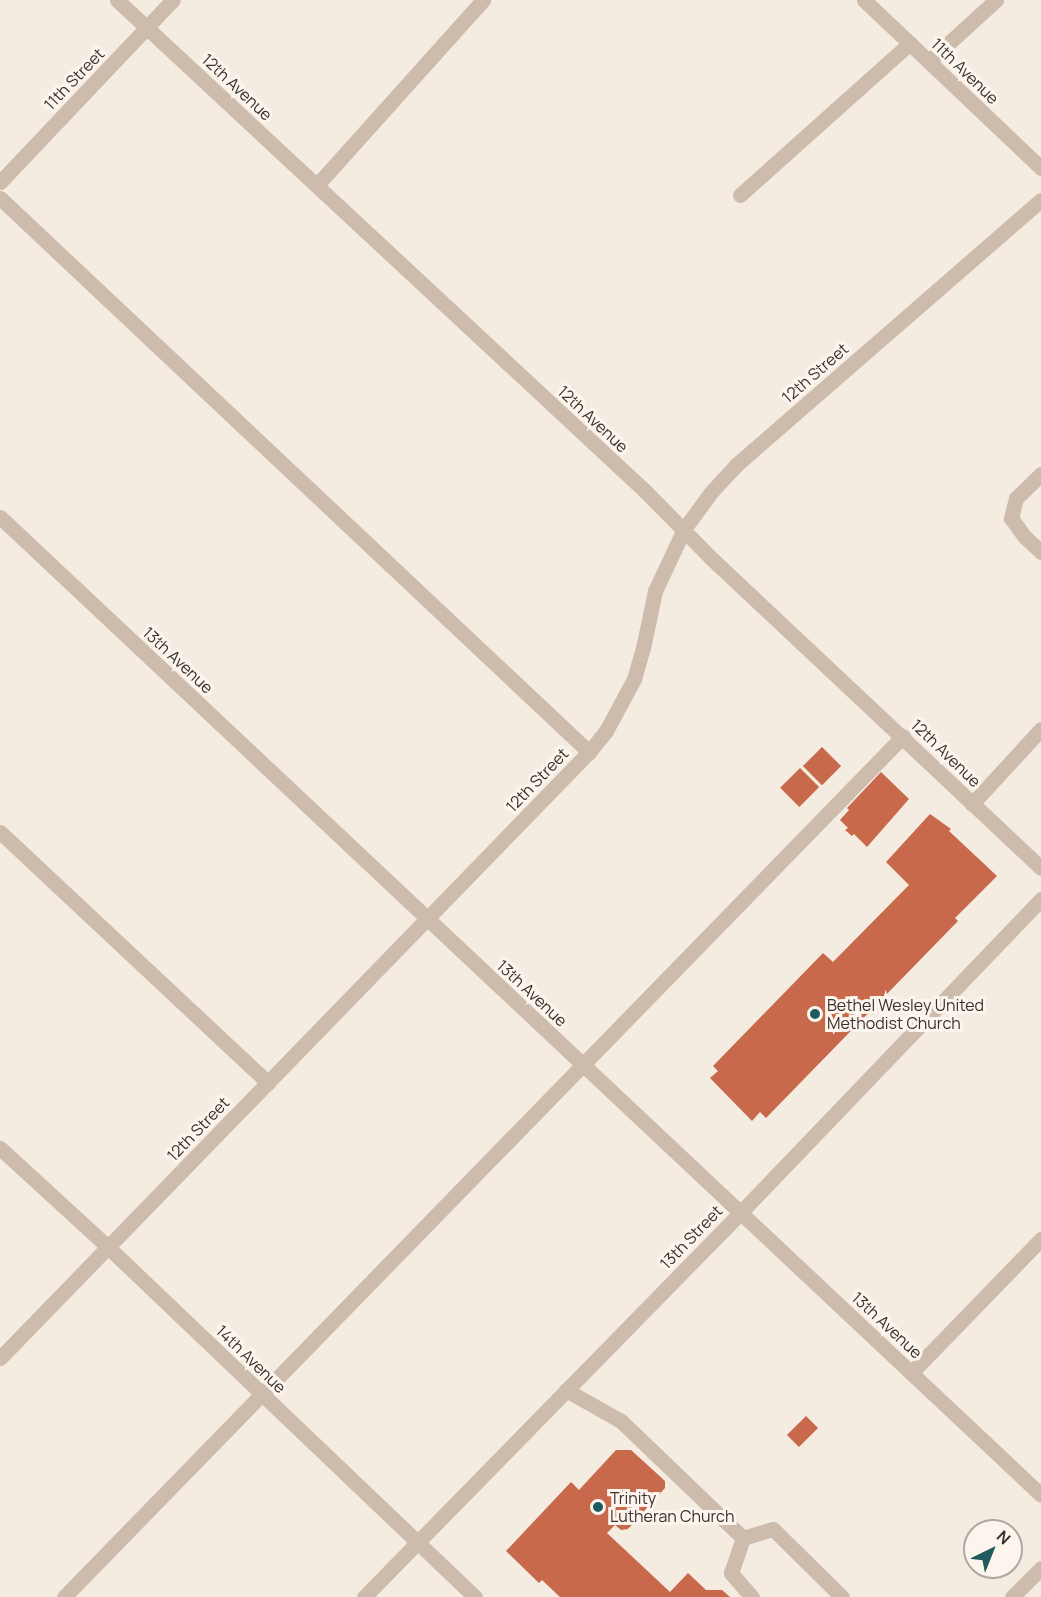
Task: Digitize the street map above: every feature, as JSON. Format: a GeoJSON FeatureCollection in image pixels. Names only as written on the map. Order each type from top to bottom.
{"type":"FeatureCollection","features":[{"type":"Feature","properties":{"kind":"street","name":"12th Avenue"},"geometry":{"type":"LineString","coordinates":[[117,0],[684,528],[712,559],[1041,868]]}},
{"type":"Feature","properties":{"kind":"street","name":"11th Street"},"geometry":{"type":"LineString","coordinates":[[0,182],[173,0]]}},
{"type":"Feature","properties":{"kind":"street"},"geometry":{"type":"LineString","coordinates":[[317,185],[483,0]]}},
{"type":"Feature","properties":{"kind":"street","name":"11th Avenue"},"geometry":{"type":"LineString","coordinates":[[864,0],[1041,168]]}},
{"type":"Feature","properties":{"kind":"street"},"geometry":{"type":"LineString","coordinates":[[929,61],[996,0]]}},
{"type":"Feature","properties":{"kind":"street"},"geometry":{"type":"LineString","coordinates":[[740,195],[910,43]]}},
{"type":"Feature","properties":{"kind":"street"},"geometry":{"type":"LineString","coordinates":[[0,198],[589,752]]}},
{"type":"Feature","properties":{"kind":"street","name":"12th Street"},"geometry":{"type":"LineString","coordinates":[[0,1358],[589,752],[606,731],[634,679],[655,591],[684,528],[736,465],[1041,200]]}},
{"type":"Feature","properties":{"kind":"street"},"geometry":{"type":"LineString","coordinates":[[1041,474],[1016,498],[1011,518],[1025,537],[1041,552]]}},
{"type":"Feature","properties":{"kind":"street","name":"13th Avenue"},"geometry":{"type":"LineString","coordinates":[[0,517],[1041,1495]]}},
{"type":"Feature","properties":{"kind":"street"},"geometry":{"type":"LineString","coordinates":[[972,804],[1041,729]]}},
{"type":"Feature","properties":{"kind":"street"},"geometry":{"type":"LineString","coordinates":[[64,1597],[903,736]]}},
{"type":"Feature","properties":{"kind":"street"},"geometry":{"type":"LineString","coordinates":[[0,832],[268,1083]]}},
{"type":"Feature","properties":{"kind":"street","name":"13th Street"},"geometry":{"type":"LineString","coordinates":[[364,1597],[741,1212],[1041,899]]}},
{"type":"Feature","properties":{"kind":"street","name":"14th Avenue"},"geometry":{"type":"LineString","coordinates":[[0,1148],[109,1248],[475,1597]]}},
{"type":"Feature","properties":{"kind":"street"},"geometry":{"type":"LineString","coordinates":[[911,1372],[1041,1239]]}},
{"type":"Feature","properties":{"kind":"street"},"geometry":{"type":"LineString","coordinates":[[566,1390],[621,1421],[743,1538]]}},
{"type":"Feature","properties":{"kind":"street"},"geometry":{"type":"LineString","coordinates":[[743,1538],[773,1529],[842,1597]]}},
{"type":"Feature","properties":{"kind":"street"},"geometry":{"type":"LineString","coordinates":[[743,1538],[731,1573],[752,1597]]}},
{"type":"Feature","properties":{"kind":"street"},"geometry":{"type":"LineString","coordinates":[[1012,1597],[1041,1568]]}},
{"type":"Feature","properties":{"kind":"building"},"geometry":{"type":"Polygon","coordinates":[[[822,747],[841,766],[822,785],[803,766],[822,747]]]}},
{"type":"Feature","properties":{"kind":"building"},"geometry":{"type":"Polygon","coordinates":[[[800,768],[819,787],[799,807],[780,788],[800,768]]]}},
{"type":"Feature","properties":{"kind":"building"},"geometry":{"type":"Polygon","coordinates":[[[881,772],[909,799],[867,847],[854,834],[852,836],[845,830],[848,828],[840,820],[849,810],[847,808],[881,772]]]}},
{"type":"Feature","properties":{"kind":"building","name":"Bethel Wesley United Methodist Church"},"geometry":{"type":"Polygon","coordinates":[[[930,814],[951,829],[949,831],[997,876],[955,918],[958,921],[766,1118],[760,1112],[752,1121],[710,1078],[718,1071],[713,1066],[823,953],[833,962],[909,885],[886,862],[930,814]]]}},
{"type":"Feature","properties":{"kind":"building"},"geometry":{"type":"Polygon","coordinates":[[[806,1416],[818,1428],[799,1447],[787,1435],[806,1416]]]}},
{"type":"Feature","properties":{"kind":"building","name":"Trinity Lutheran Church"},"geometry":{"type":"Polygon","coordinates":[[[616,1450],[631,1450],[665,1481],[665,1488],[628,1529],[621,1530],[615,1525],[607,1533],[670,1592],[688,1573],[706,1590],[722,1590],[730,1597],[560,1597],[542,1580],[539,1583],[506,1551],[571,1482],[579,1490],[616,1450]]]}},
{"type":"Feature","properties":{"kind":"place","name":"Bethel Wesley United Methodist Church"},"geometry":{"type":"Point","coordinates":[815,1014]}},
{"type":"Feature","properties":{"kind":"place","name":"Trinity Lutheran Church"},"geometry":{"type":"Point","coordinates":[598,1507]}}]}
